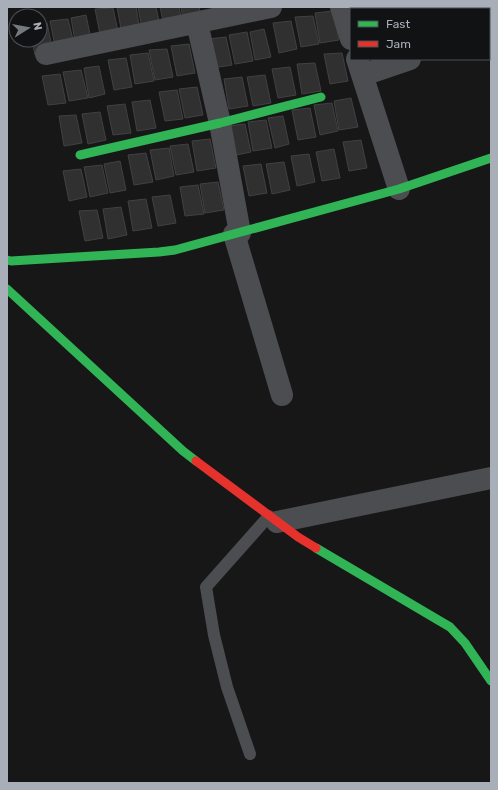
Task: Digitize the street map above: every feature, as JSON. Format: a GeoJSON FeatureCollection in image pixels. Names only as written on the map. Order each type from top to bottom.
{"type":"FeatureCollection","features":[{"type":"Feature","properties":{"kind":"street"},"geometry":{"type":"LineString","coordinates":[[46,54],[271,7]]}},
{"type":"Feature","properties":{"kind":"street"},"geometry":{"type":"LineString","coordinates":[[341,7],[350,36]]}},
{"type":"Feature","properties":{"kind":"street"},"geometry":{"type":"LineString","coordinates":[[197,23],[220,123],[237,233],[282,395]]}},
{"type":"Feature","properties":{"kind":"street"},"geometry":{"type":"LineString","coordinates":[[399,189],[360,67],[404,60]]}},
{"type":"Feature","properties":{"kind":"street"},"geometry":{"type":"LineString","coordinates":[[80,155],[220,123],[321,97]]}},
{"type":"Feature","properties":{"kind":"street"},"geometry":{"type":"LineString","coordinates":[[7,260],[167,251],[399,189],[491,158]]}},
{"type":"Feature","properties":{"kind":"street"},"geometry":{"type":"LineString","coordinates":[[7,289],[183,451],[298,537],[450,627],[465,643],[491,681]]}},
{"type":"Feature","properties":{"kind":"street"},"geometry":{"type":"LineString","coordinates":[[273,519],[491,478]]}},
{"type":"Feature","properties":{"kind":"lane"},"geometry":{"type":"LineString","coordinates":[[250,754],[227,687],[214,634],[206,587],[273,519]]}},
{"type":"Feature","properties":{"kind":"building"},"geometry":{"type":"Polygon","coordinates":[[[117,7],[136,7],[140,31],[122,34],[117,7]]]}},
{"type":"Feature","properties":{"kind":"building"},"geometry":{"type":"Polygon","coordinates":[[[138,7],[156,7],[160,26],[142,29],[138,7]]]}},
{"type":"Feature","properties":{"kind":"building"},"geometry":{"type":"Polygon","coordinates":[[[160,7],[179,7],[182,22],[164,25],[160,7]]]}},
{"type":"Feature","properties":{"kind":"building"},"geometry":{"type":"Polygon","coordinates":[[[181,7],[199,7],[202,20],[184,23],[181,7]]]}},
{"type":"Feature","properties":{"kind":"building"},"geometry":{"type":"Polygon","coordinates":[[[113,8],[119,36],[101,39],[95,9],[113,8]]]}},
{"type":"Feature","properties":{"kind":"building"},"geometry":{"type":"Polygon","coordinates":[[[333,11],[339,40],[320,43],[315,13],[333,11]]]}},
{"type":"Feature","properties":{"kind":"building"},"geometry":{"type":"Polygon","coordinates":[[[86,15],[92,44],[76,47],[71,18],[86,15]]]}},
{"type":"Feature","properties":{"kind":"building"},"geometry":{"type":"Polygon","coordinates":[[[313,16],[319,44],[301,47],[295,17],[313,16]]]}},
{"type":"Feature","properties":{"kind":"building"},"geometry":{"type":"Polygon","coordinates":[[[68,19],[75,48],[56,51],[50,21],[68,19]]]}},
{"type":"Feature","properties":{"kind":"building"},"geometry":{"type":"Polygon","coordinates":[[[291,21],[297,49],[279,53],[273,23],[291,21]]]}},
{"type":"Feature","properties":{"kind":"building"},"geometry":{"type":"Polygon","coordinates":[[[48,28],[53,52],[35,55],[34,48],[48,48],[48,28]]]}},
{"type":"Feature","properties":{"kind":"building"},"geometry":{"type":"Polygon","coordinates":[[[264,29],[271,57],[255,60],[250,32],[264,29]]]}},
{"type":"Feature","properties":{"kind":"building"},"geometry":{"type":"Polygon","coordinates":[[[247,32],[253,61],[235,64],[229,35],[247,32]]]}},
{"type":"Feature","properties":{"kind":"building"},"geometry":{"type":"Polygon","coordinates":[[[226,37],[232,65],[213,68],[208,39],[226,37]]]}},
{"type":"Feature","properties":{"kind":"building"},"geometry":{"type":"Polygon","coordinates":[[[189,44],[195,73],[177,76],[171,46],[189,44]]]}},
{"type":"Feature","properties":{"kind":"building"},"geometry":{"type":"Polygon","coordinates":[[[167,49],[173,77],[155,80],[149,50],[167,49]]]}},
{"type":"Feature","properties":{"kind":"building"},"geometry":{"type":"Polygon","coordinates":[[[148,53],[154,81],[135,84],[130,55],[148,53]]]}},
{"type":"Feature","properties":{"kind":"building"},"geometry":{"type":"Polygon","coordinates":[[[342,53],[348,81],[330,84],[324,54],[342,53]]]}},
{"type":"Feature","properties":{"kind":"building"},"geometry":{"type":"Polygon","coordinates":[[[126,58],[132,87],[114,90],[108,60],[126,58]]]}},
{"type":"Feature","properties":{"kind":"building"},"geometry":{"type":"Polygon","coordinates":[[[315,63],[321,91],[302,94],[297,64],[315,63]]]}},
{"type":"Feature","properties":{"kind":"building"},"geometry":{"type":"Polygon","coordinates":[[[99,66],[105,94],[89,98],[84,68],[99,66]]]}},
{"type":"Feature","properties":{"kind":"building"},"geometry":{"type":"Polygon","coordinates":[[[290,67],[296,95],[278,98],[272,69],[290,67]]]}},
{"type":"Feature","properties":{"kind":"building"},"geometry":{"type":"Polygon","coordinates":[[[81,70],[88,98],[69,101],[63,72],[81,70]]]}},
{"type":"Feature","properties":{"kind":"building"},"geometry":{"type":"Polygon","coordinates":[[[60,74],[66,103],[48,105],[42,76],[60,74]]]}},
{"type":"Feature","properties":{"kind":"building"},"geometry":{"type":"Polygon","coordinates":[[[265,75],[271,103],[253,106],[247,77],[265,75]]]}},
{"type":"Feature","properties":{"kind":"building"},"geometry":{"type":"Polygon","coordinates":[[[242,77],[248,106],[229,109],[224,79],[242,77]]]}},
{"type":"Feature","properties":{"kind":"building"},"geometry":{"type":"Polygon","coordinates":[[[197,87],[203,115],[185,118],[179,89],[197,87]]]}},
{"type":"Feature","properties":{"kind":"building"},"geometry":{"type":"Polygon","coordinates":[[[177,90],[183,119],[165,121],[159,92],[177,90]]]}},
{"type":"Feature","properties":{"kind":"building"},"geometry":{"type":"Polygon","coordinates":[[[351,98],[358,127],[339,130],[334,101],[351,98]]]}},
{"type":"Feature","properties":{"kind":"building"},"geometry":{"type":"Polygon","coordinates":[[[150,100],[156,128],[137,131],[132,102],[150,100]]]}},
{"type":"Feature","properties":{"kind":"building"},"geometry":{"type":"Polygon","coordinates":[[[332,103],[338,131],[320,135],[314,105],[332,103]]]}},
{"type":"Feature","properties":{"kind":"building"},"geometry":{"type":"Polygon","coordinates":[[[125,104],[131,133],[113,135],[107,106],[125,104]]]}},
{"type":"Feature","properties":{"kind":"building"},"geometry":{"type":"Polygon","coordinates":[[[310,108],[316,137],[298,140],[292,110],[310,108]]]}},
{"type":"Feature","properties":{"kind":"building"},"geometry":{"type":"Polygon","coordinates":[[[100,112],[106,140],[88,144],[82,114],[100,112]]]}},
{"type":"Feature","properties":{"kind":"building"},"geometry":{"type":"Polygon","coordinates":[[[76,115],[82,143],[64,146],[59,116],[76,115]]]}},
{"type":"Feature","properties":{"kind":"building"},"geometry":{"type":"Polygon","coordinates":[[[283,116],[289,144],[275,148],[268,118],[283,116]]]}},
{"type":"Feature","properties":{"kind":"building"},"geometry":{"type":"Polygon","coordinates":[[[266,120],[272,148],[253,151],[248,122],[266,120]]]}},
{"type":"Feature","properties":{"kind":"building"},"geometry":{"type":"Polygon","coordinates":[[[245,124],[251,152],[232,156],[227,126],[245,124]]]}},
{"type":"Feature","properties":{"kind":"building"},"geometry":{"type":"Polygon","coordinates":[[[210,139],[216,168],[197,171],[192,141],[210,139]]]}},
{"type":"Feature","properties":{"kind":"building"},"geometry":{"type":"Polygon","coordinates":[[[361,140],[367,168],[349,171],[343,142],[361,140]]]}},
{"type":"Feature","properties":{"kind":"building"},"geometry":{"type":"Polygon","coordinates":[[[188,144],[194,172],[176,175],[170,146],[188,144]]]}},
{"type":"Feature","properties":{"kind":"building"},"geometry":{"type":"Polygon","coordinates":[[[169,148],[174,176],[156,180],[150,150],[169,148]]]}},
{"type":"Feature","properties":{"kind":"building"},"geometry":{"type":"Polygon","coordinates":[[[334,149],[340,178],[322,181],[316,152],[334,149]]]}},
{"type":"Feature","properties":{"kind":"building"},"geometry":{"type":"Polygon","coordinates":[[[146,153],[153,182],[134,185],[128,155],[146,153]]]}},
{"type":"Feature","properties":{"kind":"building"},"geometry":{"type":"Polygon","coordinates":[[[309,154],[315,182],[297,186],[291,156],[309,154]]]}},
{"type":"Feature","properties":{"kind":"building"},"geometry":{"type":"Polygon","coordinates":[[[120,161],[126,190],[110,193],[104,164],[120,161]]]}},
{"type":"Feature","properties":{"kind":"building"},"geometry":{"type":"Polygon","coordinates":[[[284,162],[290,190],[272,194],[266,164],[284,162]]]}},
{"type":"Feature","properties":{"kind":"building"},"geometry":{"type":"Polygon","coordinates":[[[261,164],[267,193],[249,196],[243,166],[261,164]]]}},
{"type":"Feature","properties":{"kind":"building"},"geometry":{"type":"Polygon","coordinates":[[[102,165],[108,193],[90,197],[84,167],[102,165]]]}},
{"type":"Feature","properties":{"kind":"building"},"geometry":{"type":"Polygon","coordinates":[[[81,169],[87,197],[69,201],[63,171],[81,169]]]}},
{"type":"Feature","properties":{"kind":"building"},"geometry":{"type":"Polygon","coordinates":[[[218,182],[224,210],[205,213],[200,184],[218,182]]]}},
{"type":"Feature","properties":{"kind":"building"},"geometry":{"type":"Polygon","coordinates":[[[198,185],[204,214],[185,216],[180,187],[198,185]]]}},
{"type":"Feature","properties":{"kind":"building"},"geometry":{"type":"Polygon","coordinates":[[[170,195],[176,223],[158,226],[152,197],[170,195]]]}},
{"type":"Feature","properties":{"kind":"building"},"geometry":{"type":"Polygon","coordinates":[[[146,199],[152,228],[133,231],[128,201],[146,199]]]}},
{"type":"Feature","properties":{"kind":"building"},"geometry":{"type":"Polygon","coordinates":[[[121,207],[127,235],[108,239],[103,209],[121,207]]]}},
{"type":"Feature","properties":{"kind":"building"},"geometry":{"type":"Polygon","coordinates":[[[97,210],[103,238],[85,241],[79,211],[97,210]]]}},
{"type":"Feature","properties":{"kind":"traffic: fast"},"geometry":{"type":"LineString","coordinates":[[80,155],[220,123],[321,97]]}},
{"type":"Feature","properties":{"kind":"traffic: fast"},"geometry":{"type":"LineString","coordinates":[[7,260],[11,261],[175,250],[399,189],[491,158]]}},
{"type":"Feature","properties":{"kind":"traffic: fast"},"geometry":{"type":"LineString","coordinates":[[7,289],[183,451],[196,461]]}},
{"type":"Feature","properties":{"kind":"traffic: fast"},"geometry":{"type":"LineString","coordinates":[[316,548],[450,627],[465,643],[491,681]]}},
{"type":"Feature","properties":{"kind":"traffic: jam"},"geometry":{"type":"LineString","coordinates":[[196,461],[298,537],[316,548]]}}]}
